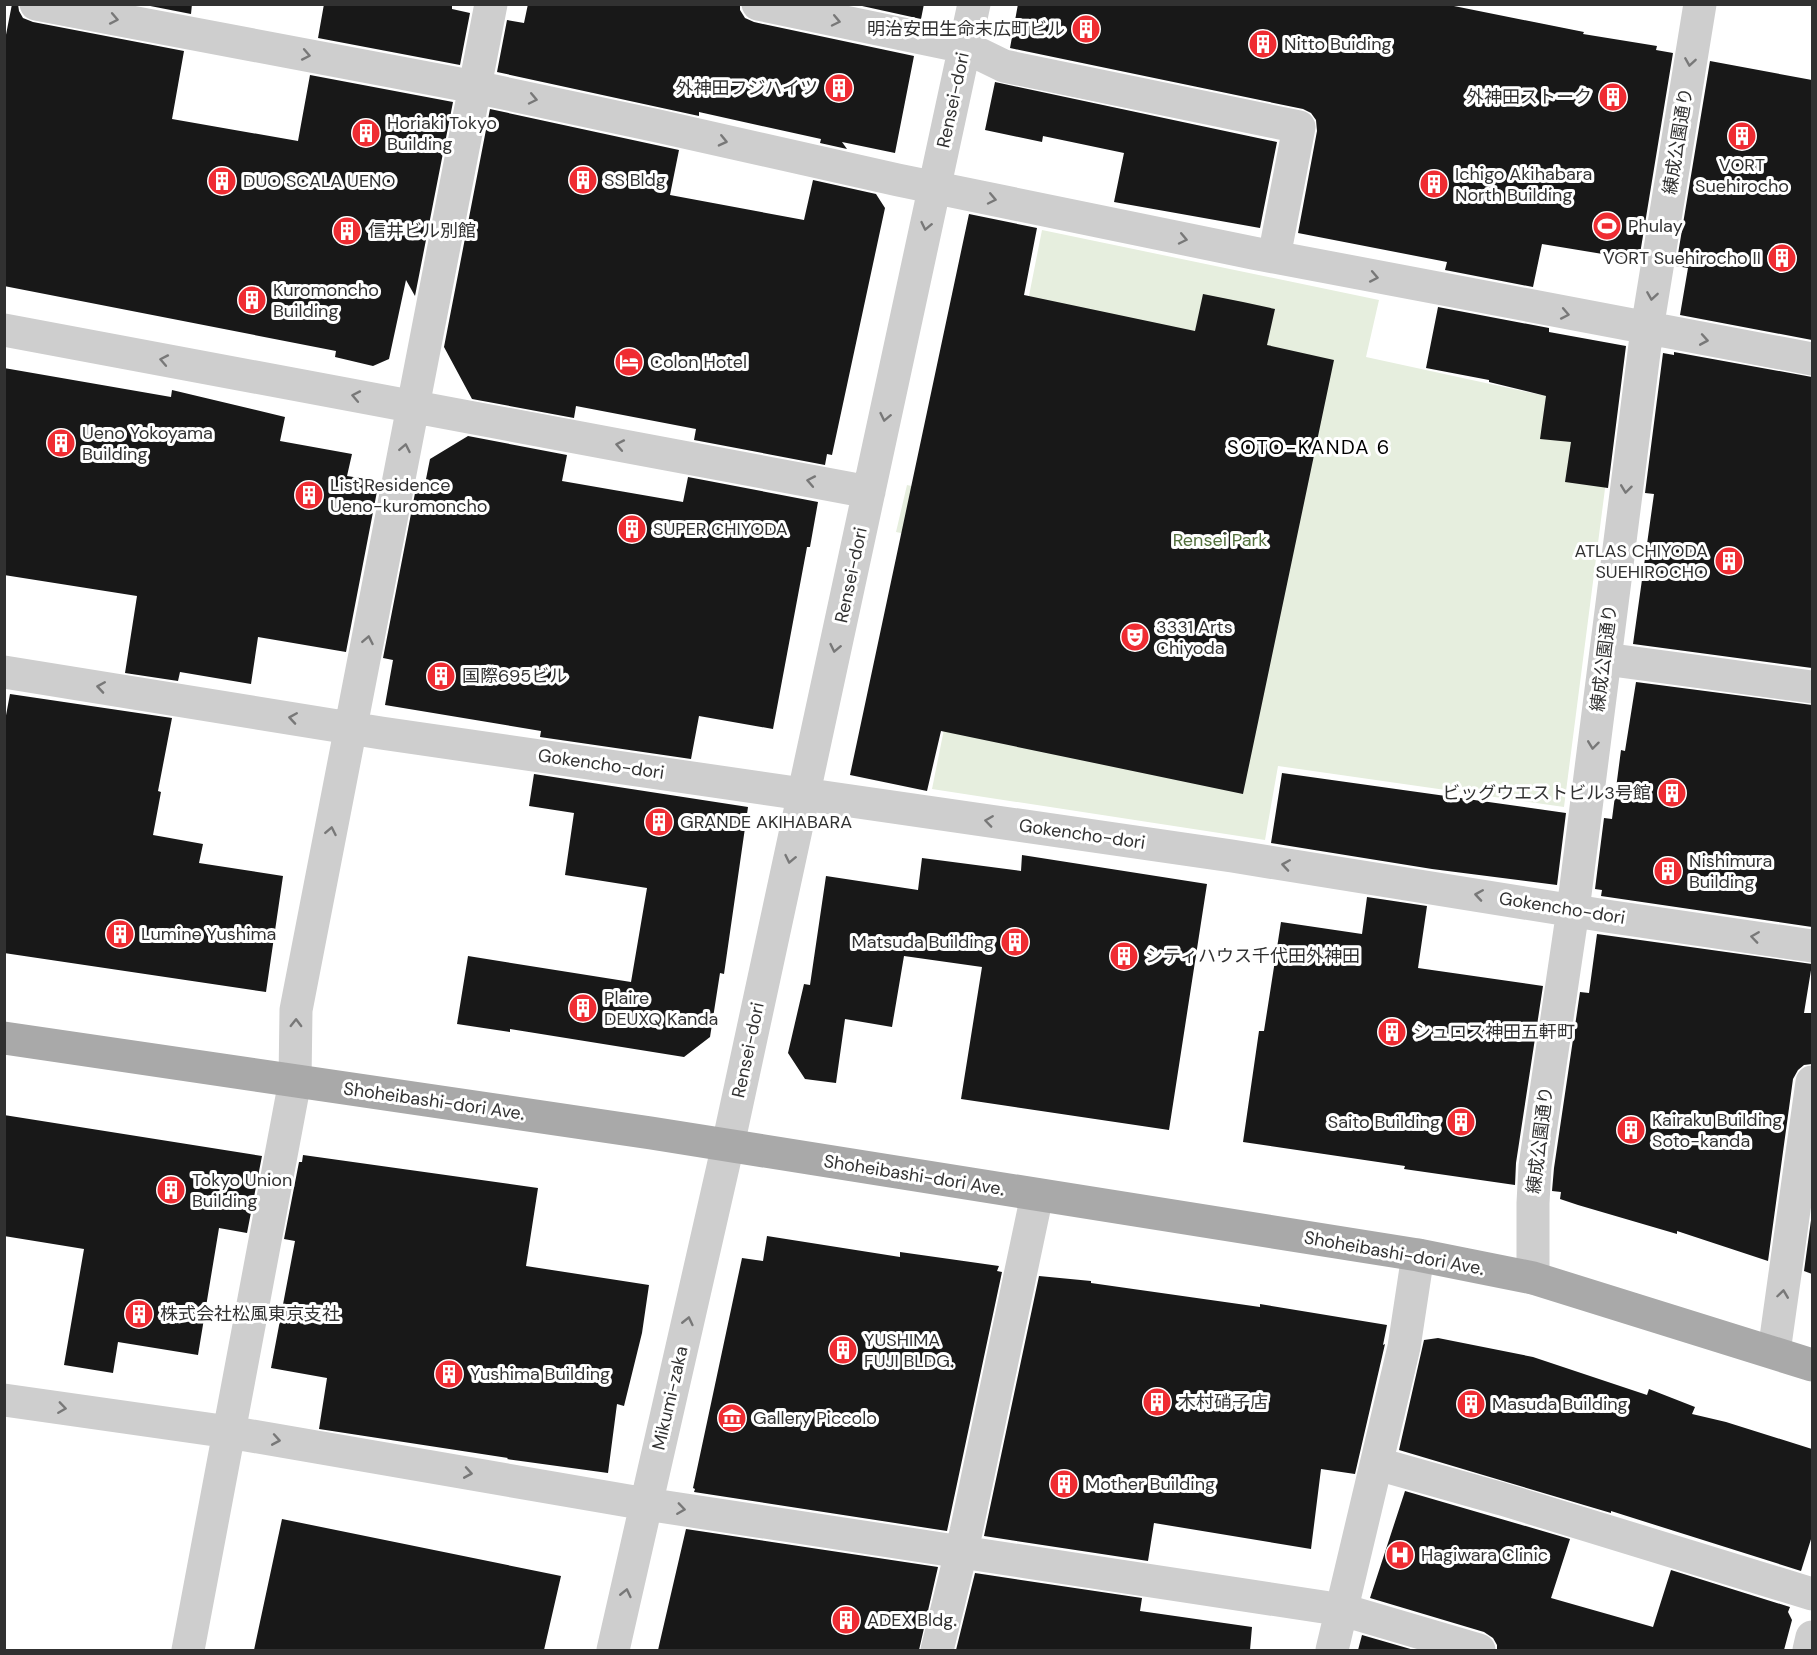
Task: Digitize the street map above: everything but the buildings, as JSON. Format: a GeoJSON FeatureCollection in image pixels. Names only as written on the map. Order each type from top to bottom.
{"type":"FeatureCollection","features":[{"type":"Feature","properties":{"kind":"main road","name":"Shoheibashi-dori Ave."},"geometry":{"type":"LineString","coordinates":[[4,1038],[728,1145],[1418,1255],[1533,1278],[1812,1365]]}},
{"type":"Feature","properties":{"kind":"street"},"geometry":{"type":"LineString","coordinates":[[36,4],[476,87],[934,188],[1274,257],[1812,359]]}},
{"type":"Feature","properties":{"kind":"street"},"geometry":{"type":"LineString","coordinates":[[188,1650],[295,1081],[296,1010],[491,4]]}},
{"type":"Feature","properties":{"kind":"street"},"geometry":{"type":"LineString","coordinates":[[758,4],[965,47],[1004,66],[1299,127],[1274,257]]}},
{"type":"Feature","properties":{"kind":"street","name":"Rensei-dori"},"geometry":{"type":"LineString","coordinates":[[728,1145],[974,4]]}},
{"type":"Feature","properties":{"kind":"street","name":"練成公園通り"},"geometry":{"type":"LineString","coordinates":[[1533,1278],[1535,1166],[1573,910],[1647,329],[1700,4]]}},
{"type":"Feature","properties":{"kind":"street"},"geometry":{"type":"LineString","coordinates":[[4,330],[869,492]]}},
{"type":"Feature","properties":{"kind":"street"},"geometry":{"type":"LineString","coordinates":[[1605,659],[1812,687]]}},
{"type":"Feature","properties":{"kind":"street","name":"Gokencho-dori"},"geometry":{"type":"LineString","coordinates":[[4,672],[351,728],[1220,854],[1812,946]]}},
{"type":"Feature","properties":{"kind":"street"},"geometry":{"type":"LineString","coordinates":[[1774,1352],[1812,1082]]}},
{"type":"Feature","properties":{"kind":"street","name":"Mikumi-zaka"},"geometry":{"type":"LineString","coordinates":[[613,1650],[728,1145]]}},
{"type":"Feature","properties":{"kind":"street"},"geometry":{"type":"LineString","coordinates":[[937,1650],[961,1551],[1037,1195]]}},
{"type":"Feature","properties":{"kind":"street"},"geometry":{"type":"LineString","coordinates":[[1332,1650],[1404,1347],[1418,1255]]}},
{"type":"Feature","properties":{"kind":"street"},"geometry":{"type":"LineString","coordinates":[[4,1400],[229,1431],[646,1504],[1342,1610],[1479,1650]]}},
{"type":"Feature","properties":{"kind":"street"},"geometry":{"type":"LineString","coordinates":[[1378,1464],[1502,1498],[1812,1594]]}},
{"type":"Feature","properties":{"kind":"street"},"geometry":{"type":"LineString","coordinates":[[1809,1650],[1812,1637]]}},
{"type":"Feature","properties":{"kind":"green space","name":"Rensei Park"},"geometry":{"type":"Polygon","coordinates":[[[1042,230],[1379,300],[1366,357],[1615,411],[1564,807],[1278,766],[1265,840],[932,789],[980,550],[896,532],[907,485],[988,503],[1042,230]]]}},
{"type":"Feature","properties":{"kind":"place","name":"明治安田生命末広町ビル"},"geometry":{"type":"Point","coordinates":[1086,29]}},
{"type":"Feature","properties":{"kind":"place","name":"Nitto Buiding"},"geometry":{"type":"Point","coordinates":[1263,44]}},
{"type":"Feature","properties":{"kind":"place","name":"外神田フジハイツ"},"geometry":{"type":"Point","coordinates":[839,88]}},
{"type":"Feature","properties":{"kind":"place","name":"外神田ストーク"},"geometry":{"type":"Point","coordinates":[1613,97]}},
{"type":"Feature","properties":{"kind":"place","name":"Horiaki Tokyo Building"},"geometry":{"type":"Point","coordinates":[366,133]}},
{"type":"Feature","properties":{"kind":"place","name":"VORT Suehirocho"},"geometry":{"type":"Point","coordinates":[1742,136]}},
{"type":"Feature","properties":{"kind":"place","name":"SS Bldg"},"geometry":{"type":"Point","coordinates":[583,180]}},
{"type":"Feature","properties":{"kind":"place","name":"DUO SCALA UENO"},"geometry":{"type":"Point","coordinates":[222,181]}},
{"type":"Feature","properties":{"kind":"place","name":"Ichigo Akihabara North Building"},"geometry":{"type":"Point","coordinates":[1434,184]}},
{"type":"Feature","properties":{"kind":"place","name":"Phulay"},"geometry":{"type":"Point","coordinates":[1607,226]}},
{"type":"Feature","properties":{"kind":"place","name":"信井ビル別館"},"geometry":{"type":"Point","coordinates":[347,231]}},
{"type":"Feature","properties":{"kind":"place","name":"VORT Suehirocho II"},"geometry":{"type":"Point","coordinates":[1782,258]}},
{"type":"Feature","properties":{"kind":"place","name":"Kuromoncho Building"},"geometry":{"type":"Point","coordinates":[252,300]}},
{"type":"Feature","properties":{"kind":"place","name":"Colon Hotel"},"geometry":{"type":"Point","coordinates":[629,362]}},
{"type":"Feature","properties":{"kind":"place","name":"Ueno Yokoyama Building"},"geometry":{"type":"Point","coordinates":[61,443]}},
{"type":"Feature","properties":{"kind":"place","name":"List Residence Ueno-kuromoncho"},"geometry":{"type":"Point","coordinates":[309,495]}},
{"type":"Feature","properties":{"kind":"place","name":"SUPER CHIYODA"},"geometry":{"type":"Point","coordinates":[632,529]}},
{"type":"Feature","properties":{"kind":"place","name":"ATLAS CHIYODA SUEHIROCHO"},"geometry":{"type":"Point","coordinates":[1729,561]}},
{"type":"Feature","properties":{"kind":"place","name":"3331 Arts Chiyoda"},"geometry":{"type":"Point","coordinates":[1135,637]}},
{"type":"Feature","properties":{"kind":"place","name":"国際695ビル"},"geometry":{"type":"Point","coordinates":[441,676]}},
{"type":"Feature","properties":{"kind":"place","name":"ビッグウエストビル3号館"},"geometry":{"type":"Point","coordinates":[1672,793]}},
{"type":"Feature","properties":{"kind":"place","name":"GRANDE AKIHABARA"},"geometry":{"type":"Point","coordinates":[659,822]}},
{"type":"Feature","properties":{"kind":"place","name":"Nishimura Building"},"geometry":{"type":"Point","coordinates":[1668,871]}},
{"type":"Feature","properties":{"kind":"place","name":"Lumine Yushima"},"geometry":{"type":"Point","coordinates":[120,934]}},
{"type":"Feature","properties":{"kind":"place","name":"Matsuda Building"},"geometry":{"type":"Point","coordinates":[1015,942]}},
{"type":"Feature","properties":{"kind":"place","name":"シティハウス千代田外神田"},"geometry":{"type":"Point","coordinates":[1124,956]}},
{"type":"Feature","properties":{"kind":"place","name":"Plaire DEUXQ Kanda"},"geometry":{"type":"Point","coordinates":[583,1008]}},
{"type":"Feature","properties":{"kind":"place","name":"シュロス神田五軒町"},"geometry":{"type":"Point","coordinates":[1392,1032]}},
{"type":"Feature","properties":{"kind":"place","name":"Saito Building"},"geometry":{"type":"Point","coordinates":[1461,1122]}},
{"type":"Feature","properties":{"kind":"place","name":"Kairaku Building Soto-kanda"},"geometry":{"type":"Point","coordinates":[1631,1130]}},
{"type":"Feature","properties":{"kind":"place","name":"Tokyo Union Building"},"geometry":{"type":"Point","coordinates":[171,1190]}},
{"type":"Feature","properties":{"kind":"place","name":"株式会社松風東京支社"},"geometry":{"type":"Point","coordinates":[139,1314]}},
{"type":"Feature","properties":{"kind":"place","name":"YUSHIMA FUJI BLDG."},"geometry":{"type":"Point","coordinates":[843,1350]}},
{"type":"Feature","properties":{"kind":"place","name":"Yushima Building"},"geometry":{"type":"Point","coordinates":[449,1374]}},
{"type":"Feature","properties":{"kind":"place","name":"木村硝子店"},"geometry":{"type":"Point","coordinates":[1157,1402]}},
{"type":"Feature","properties":{"kind":"place","name":"Masuda Building"},"geometry":{"type":"Point","coordinates":[1471,1404]}},
{"type":"Feature","properties":{"kind":"place","name":"Gallery Piccolo"},"geometry":{"type":"Point","coordinates":[732,1418]}},
{"type":"Feature","properties":{"kind":"place","name":"Mother Building"},"geometry":{"type":"Point","coordinates":[1064,1484]}},
{"type":"Feature","properties":{"kind":"place","name":"Hagiwara Clinic"},"geometry":{"type":"Point","coordinates":[1400,1555]}},
{"type":"Feature","properties":{"kind":"place","name":"ADEX Bldg."},"geometry":{"type":"Point","coordinates":[846,1620]}},
{"type":"Feature","properties":{"kind":"district","name":"SOTO-KANDA 6"},"geometry":{"type":"Point","coordinates":[1309,447]}}]}
